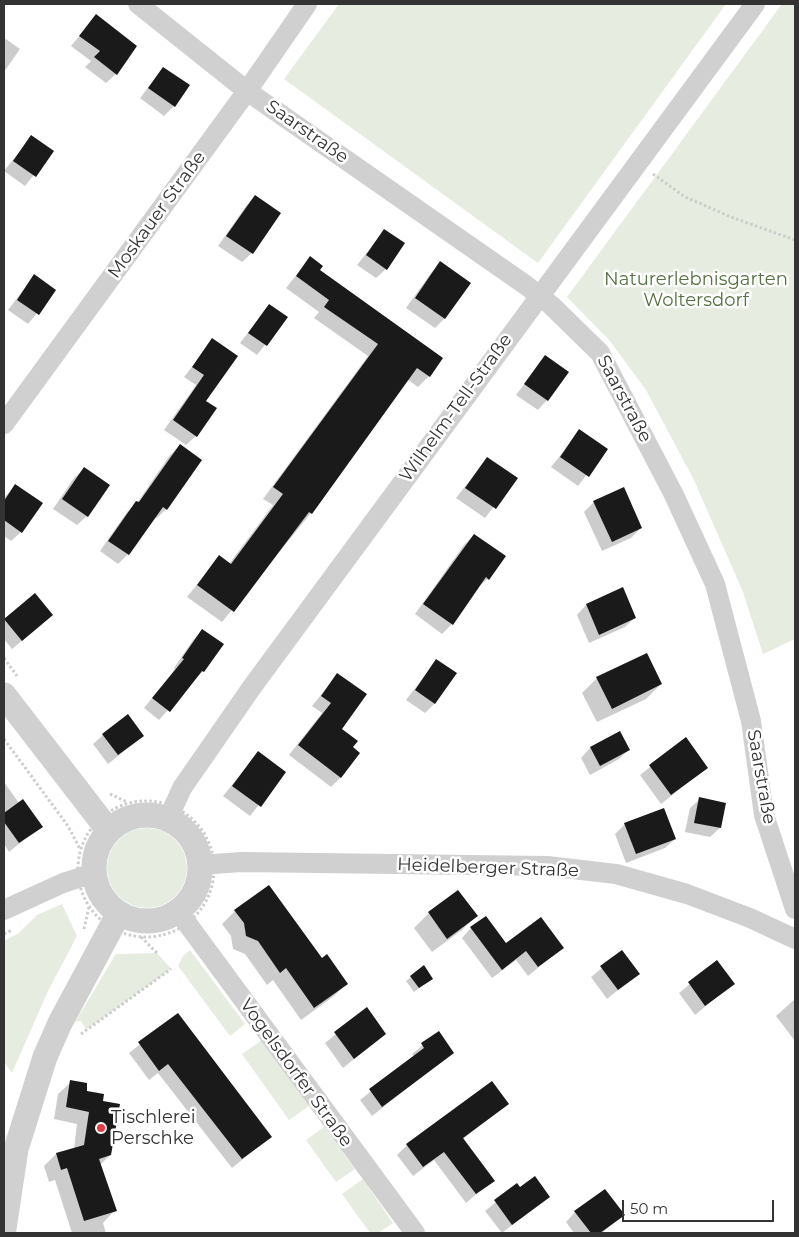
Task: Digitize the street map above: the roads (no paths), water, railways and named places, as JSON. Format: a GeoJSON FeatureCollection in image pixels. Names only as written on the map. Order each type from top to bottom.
{"type":"FeatureCollection","features":[{"type":"Feature","properties":{"kind":"street","name":"Saarstraße"},"geometry":{"type":"LineString","coordinates":[[138,4],[247,91],[539,296],[600,353],[674,495],[715,584],[751,721],[764,815],[795,909]]}},
{"type":"Feature","properties":{"kind":"street","name":"Moskauer Straße"},"geometry":{"type":"LineString","coordinates":[[4,424],[247,91],[307,4]]}},
{"type":"Feature","properties":{"kind":"street","name":"Wilhelm-Tell-Straße"},"geometry":{"type":"LineString","coordinates":[[170,812],[182,788],[252,687],[755,4]]}},
{"type":"Feature","properties":{"kind":"street"},"geometry":{"type":"LineString","coordinates":[[4,695],[104,825]]}},
{"type":"Feature","properties":{"kind":"street"},"geometry":{"type":"LineString","coordinates":[[104,825],[137,816],[170,812],[190,837],[207,864],[182,918],[164,918],[149,921],[115,920]]}},
{"type":"Feature","properties":{"kind":"street"},"geometry":{"type":"LineString","coordinates":[[4,910],[86,875],[95,857],[104,825]]}},
{"type":"Feature","properties":{"kind":"street","name":"Heidelberger Straße"},"geometry":{"type":"LineString","coordinates":[[207,864],[547,866],[616,874],[687,894],[750,918],[795,939]]}},
{"type":"Feature","properties":{"kind":"street"},"geometry":{"type":"LineString","coordinates":[[86,875],[102,896],[115,920]]}},
{"type":"Feature","properties":{"kind":"street","name":"Vogelsdorfer Straße"},"geometry":{"type":"LineString","coordinates":[[182,918],[415,1233]]}},
{"type":"Feature","properties":{"kind":"street"},"geometry":{"type":"LineString","coordinates":[[4,1229],[16,1149],[45,1057],[60,1023],[115,920]]}},
{"type":"Feature","properties":{"kind":"place","name":"Tischlerei Perschke"},"geometry":{"type":"Point","coordinates":[101,1128]}},
{"type":"Feature","properties":{"kind":"park label","name":"Naturerlebnisgarten Woltersdorf"},"geometry":{"type":"Point","coordinates":[696,290]}}]}
